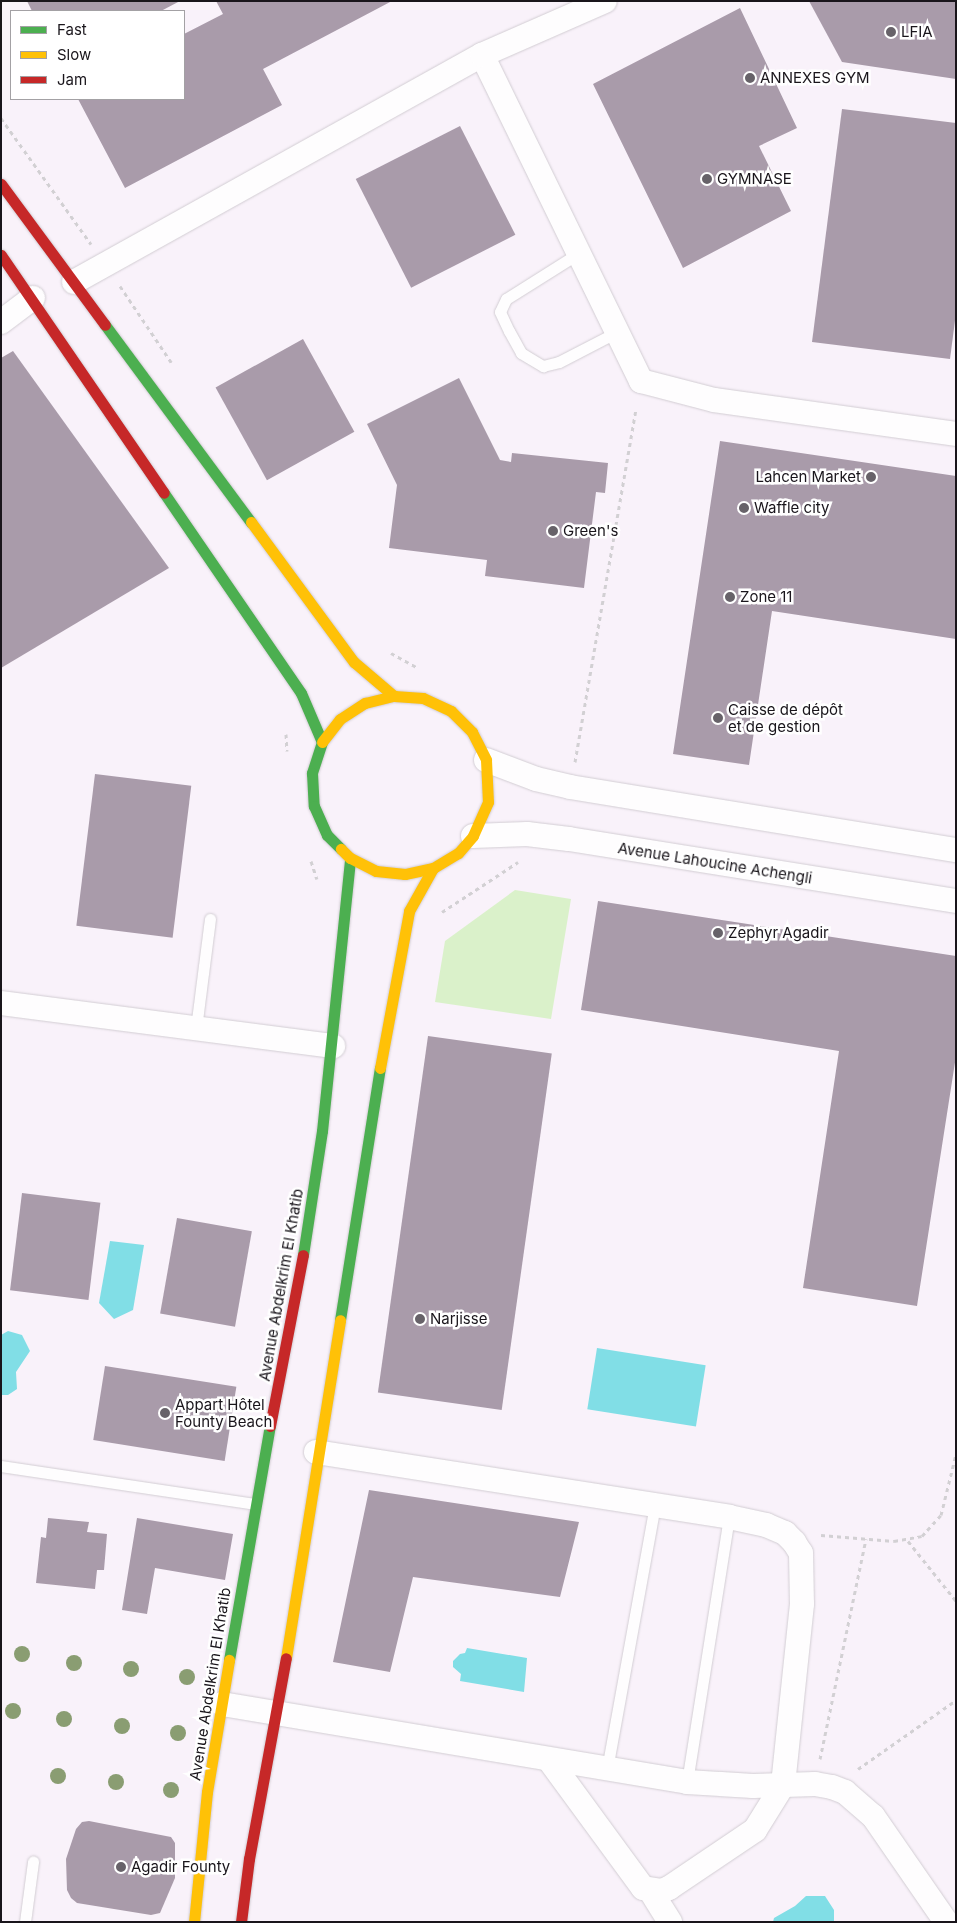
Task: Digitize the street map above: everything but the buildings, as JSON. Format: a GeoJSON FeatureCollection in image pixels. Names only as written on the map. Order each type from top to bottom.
{"type":"FeatureCollection","features":[{"type":"Feature","properties":{"kind":"street"},"geometry":{"type":"LineString","coordinates":[[74,282],[566,10],[605,1]]}},
{"type":"Feature","properties":{"kind":"street"},"geometry":{"type":"LineString","coordinates":[[482,55],[641,381],[714,400],[956,434]]}},
{"type":"Feature","properties":{"kind":"street"},"geometry":{"type":"LineString","coordinates":[[1,184],[354,662],[394,696]]}},
{"type":"Feature","properties":{"kind":"street"},"geometry":{"type":"LineString","coordinates":[[1,255],[33,298],[301,693],[322,742]]}},
{"type":"Feature","properties":{"kind":"street"},"geometry":{"type":"LineString","coordinates":[[1,322],[33,298]]}},
{"type":"Feature","properties":{"kind":"street"},"geometry":{"type":"LineString","coordinates":[[394,696],[423,698],[451,711],[472,732],[486,760],[488,802],[473,836],[458,853],[433,868],[405,874],[376,871],[350,858],[327,835],[314,806],[312,774],[322,742],[340,719],[365,703],[394,696]]}},
{"type":"Feature","properties":{"kind":"street"},"geometry":{"type":"LineString","coordinates":[[486,760],[536,780],[570,787],[956,850]]}},
{"type":"Feature","properties":{"kind":"street","name":"Avenue Lahoucine Achengli"},"geometry":{"type":"LineString","coordinates":[[473,836],[527,834],[956,901]]}},
{"type":"Feature","properties":{"kind":"street","name":"Avenue Abdelkrim El Khatib"},"geometry":{"type":"LineString","coordinates":[[194,1922],[207,1792],[254,1504],[297,1293],[333,1046],[350,858]]}},
{"type":"Feature","properties":{"kind":"street"},"geometry":{"type":"LineString","coordinates":[[242,1922],[249,1858],[277,1714],[316,1452],[380,1062],[409,911],[433,868]]}},
{"type":"Feature","properties":{"kind":"street"},"geometry":{"type":"LineString","coordinates":[[1,1003],[333,1046]]}},
{"type":"Feature","properties":{"kind":"street"},"geometry":{"type":"LineString","coordinates":[[316,1452],[729,1517],[785,1532],[801,1553],[802,1572],[783,1785],[755,1830],[669,1888],[650,1890]]}},
{"type":"Feature","properties":{"kind":"street"},"geometry":{"type":"LineString","coordinates":[[222,1704],[550,1761],[687,1782],[824,1785],[845,1792],[873,1816],[946,1922]]}},
{"type":"Feature","properties":{"kind":"street"},"geometry":{"type":"LineString","coordinates":[[550,1761],[634,1878],[650,1890],[670,1922]]}},
{"type":"Feature","properties":{"kind":"lane"},"geometry":{"type":"LineString","coordinates":[[579,253],[506,299],[500,312],[509,331],[521,353],[543,366],[559,362],[617,332]]}},
{"type":"Feature","properties":{"kind":"lane"},"geometry":{"type":"LineString","coordinates":[[196,1028],[210,919]]}},
{"type":"Feature","properties":{"kind":"lane"},"geometry":{"type":"LineString","coordinates":[[1,1466],[254,1504]]}},
{"type":"Feature","properties":{"kind":"lane"},"geometry":{"type":"LineString","coordinates":[[607,1769],[655,1505]]}},
{"type":"Feature","properties":{"kind":"lane"},"geometry":{"type":"LineString","coordinates":[[687,1782],[729,1517]]}},
{"type":"Feature","properties":{"kind":"lane"},"geometry":{"type":"LineString","coordinates":[[25,1922],[33,1862]]}},
{"type":"Feature","properties":{"kind":"path"},"geometry":{"type":"LineString","coordinates":[[570,787],[641,381]]}},
{"type":"Feature","properties":{"kind":"path"},"geometry":{"type":"LineString","coordinates":[[409,911],[445,912],[527,854],[527,834]]}},
{"type":"Feature","properties":{"kind":"path"},"geometry":{"type":"LineString","coordinates":[[785,1532],[866,1539],[908,1540],[928,1531],[941,1515],[956,1454]]}},
{"type":"Feature","properties":{"kind":"path"},"geometry":{"type":"LineString","coordinates":[[950,1478],[956,1479]]}},
{"type":"Feature","properties":{"kind":"path"},"geometry":{"type":"LineString","coordinates":[[824,1785],[866,1539]]}},
{"type":"Feature","properties":{"kind":"path"},"geometry":{"type":"LineString","coordinates":[[908,1540],[956,1601]]}},
{"type":"Feature","properties":{"kind":"path"},"geometry":{"type":"LineString","coordinates":[[824,1785],[956,1700]]}},
{"type":"Feature","properties":{"kind":"green space"},"geometry":{"type":"Polygon","coordinates":[[[515,890],[571,899],[551,1019],[435,1002],[445,941],[515,890]]]}},
{"type":"Feature","properties":{"kind":"water"},"geometry":{"type":"Polygon","coordinates":[[[110,1241],[144,1245],[133,1310],[114,1319],[99,1303],[110,1241]]]}},
{"type":"Feature","properties":{"kind":"water"},"geometry":{"type":"Polygon","coordinates":[[[8,1331],[22,1335],[30,1351],[16,1372],[17,1389],[8,1395],[1,1395],[1,1335],[8,1331]]]}},
{"type":"Feature","properties":{"kind":"water"},"geometry":{"type":"Polygon","coordinates":[[[597,1348],[706,1365],[696,1426],[587,1409],[597,1348]]]}},
{"type":"Feature","properties":{"kind":"water"},"geometry":{"type":"Polygon","coordinates":[[[467,1648],[527,1658],[524,1692],[460,1681],[461,1674],[453,1667],[453,1661],[460,1654],[465,1653],[467,1648]]]}},
{"type":"Feature","properties":{"kind":"water"},"geometry":{"type":"Polygon","coordinates":[[[806,1896],[825,1896],[834,1910],[834,1922],[773,1922],[774,1918],[795,1906],[806,1896]]]}},
{"type":"Feature","properties":{"kind":"traffic: fast"},"geometry":{"type":"LineString","coordinates":[[105,325],[251,522]]}},
{"type":"Feature","properties":{"kind":"traffic: fast"},"geometry":{"type":"LineString","coordinates":[[164,493],[301,693],[322,742],[312,773],[314,806],[327,835],[341,849]]}},
{"type":"Feature","properties":{"kind":"traffic: fast"},"geometry":{"type":"LineString","coordinates":[[303,1255],[322,1131],[350,858]]}},
{"type":"Feature","properties":{"kind":"traffic: fast"},"geometry":{"type":"LineString","coordinates":[[340,1320],[380,1068]]}},
{"type":"Feature","properties":{"kind":"traffic: fast"},"geometry":{"type":"LineString","coordinates":[[229,1660],[270,1426]]}},
{"type":"Feature","properties":{"kind":"traffic: slow"},"geometry":{"type":"LineString","coordinates":[[251,522],[354,662],[394,696]]}},
{"type":"Feature","properties":{"kind":"traffic: slow"},"geometry":{"type":"LineString","coordinates":[[322,742],[340,719],[365,703],[394,696],[423,698],[451,711],[472,732],[486,760],[488,802],[473,836],[458,853],[433,868],[405,874],[376,871],[350,858],[341,849]]}},
{"type":"Feature","properties":{"kind":"traffic: slow"},"geometry":{"type":"LineString","coordinates":[[380,1068],[409,911],[433,868]]}},
{"type":"Feature","properties":{"kind":"traffic: slow"},"geometry":{"type":"LineString","coordinates":[[286,1658],[340,1320]]}},
{"type":"Feature","properties":{"kind":"traffic: slow"},"geometry":{"type":"LineString","coordinates":[[194,1922],[207,1792],[229,1660]]}},
{"type":"Feature","properties":{"kind":"traffic: jam"},"geometry":{"type":"LineString","coordinates":[[1,184],[105,325]]}},
{"type":"Feature","properties":{"kind":"traffic: jam"},"geometry":{"type":"LineString","coordinates":[[1,255],[164,493]]}},
{"type":"Feature","properties":{"kind":"traffic: jam"},"geometry":{"type":"LineString","coordinates":[[270,1426],[303,1255]]}},
{"type":"Feature","properties":{"kind":"traffic: jam"},"geometry":{"type":"LineString","coordinates":[[241,1922],[249,1859],[286,1658]]}},
{"type":"Feature","properties":{"kind":"place","name":"LFIA"},"geometry":{"type":"Point","coordinates":[891,32]}},
{"type":"Feature","properties":{"kind":"place","name":"ANNEXES GYM"},"geometry":{"type":"Point","coordinates":[750,78]}},
{"type":"Feature","properties":{"kind":"place","name":"GYMNASE"},"geometry":{"type":"Point","coordinates":[707,179]}},
{"type":"Feature","properties":{"kind":"place","name":"Lahcen Market"},"geometry":{"type":"Point","coordinates":[871,477]}},
{"type":"Feature","properties":{"kind":"place","name":"Waffle city"},"geometry":{"type":"Point","coordinates":[744,508]}},
{"type":"Feature","properties":{"kind":"place","name":"Green's"},"geometry":{"type":"Point","coordinates":[553,531]}},
{"type":"Feature","properties":{"kind":"place","name":"Zone 11"},"geometry":{"type":"Point","coordinates":[730,597]}},
{"type":"Feature","properties":{"kind":"place","name":"Caisse de dépôt et de gestion"},"geometry":{"type":"Point","coordinates":[718,718]}},
{"type":"Feature","properties":{"kind":"place","name":"Zephyr Agadir"},"geometry":{"type":"Point","coordinates":[718,933]}},
{"type":"Feature","properties":{"kind":"place","name":"Narjisse"},"geometry":{"type":"Point","coordinates":[420,1319]}},
{"type":"Feature","properties":{"kind":"place","name":"Appart Hôtel Founty Beach"},"geometry":{"type":"Point","coordinates":[165,1413]}},
{"type":"Feature","properties":{"kind":"place","name":"Agadir Founty"},"geometry":{"type":"Point","coordinates":[121,1867]}}]}
